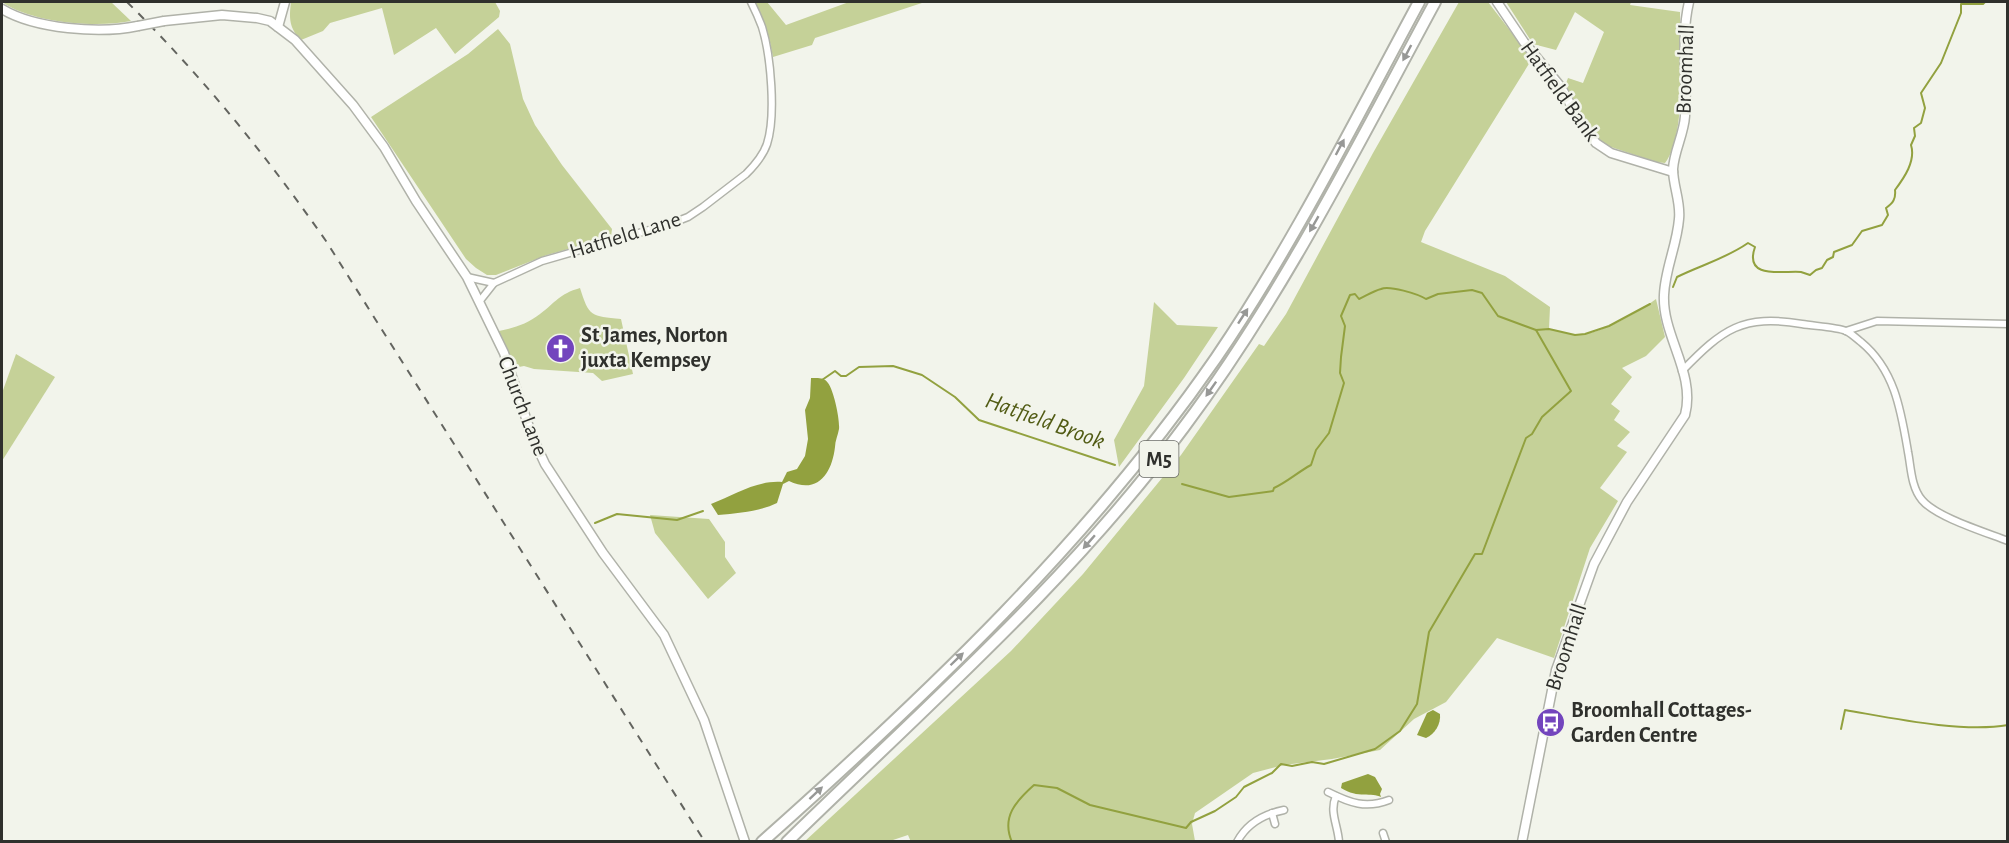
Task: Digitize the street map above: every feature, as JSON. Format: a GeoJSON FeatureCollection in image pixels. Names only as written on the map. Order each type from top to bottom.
{"type":"FeatureCollection","features":[{"type":"Feature","properties":{"kind":"highway","name":"M5"},"geometry":{"type":"LineString","coordinates":[[762,842],[900,715],[981,635],[1111,497],[1216,358],[1257,295],[1314,196],[1419,2]]}},
{"type":"Feature","properties":{"kind":"highway","name":"M5"},"geometry":{"type":"LineString","coordinates":[[787,842],[1056,580],[1119,508],[1184,428],[1268,303],[1330,197],[1435,2]]}},
{"type":"Feature","properties":{"kind":"street"},"geometry":{"type":"LineString","coordinates":[[2,9],[44,25],[110,29],[208,15],[235,15],[264,19],[278,27],[285,2]]}},
{"type":"Feature","properties":{"kind":"street","name":"Hatfield Lane"},"geometry":{"type":"LineString","coordinates":[[479,302],[494,283],[542,261],[688,217],[754,166],[767,145],[770,133],[771,98],[765,40],[751,2]]}},
{"type":"Feature","properties":{"kind":"street","name":"Hatfield Bank"},"geometry":{"type":"LineString","coordinates":[[1497,2],[1524,42],[1561,87],[1581,124],[1596,143],[1611,153],[1673,172]]}},
{"type":"Feature","properties":{"kind":"street","name":"Broomhall"},"geometry":{"type":"LineString","coordinates":[[1522,842],[1556,669],[1594,564],[1627,502],[1684,416],[1688,403],[1688,388],[1664,296],[1679,221],[1680,209],[1673,172],[1685,118],[1684,32],[1689,2]]}},
{"type":"Feature","properties":{"kind":"street","name":"Church Lane"},"geometry":{"type":"LineString","coordinates":[[278,27],[294,40],[321,69],[369,126],[467,277],[504,353],[532,436],[545,464],[603,554],[664,635],[671,648],[704,720],[745,842]]}},
{"type":"Feature","properties":{"kind":"street"},"geometry":{"type":"LineString","coordinates":[[467,277],[494,283]]}},
{"type":"Feature","properties":{"kind":"street"},"geometry":{"type":"LineString","coordinates":[[1682,371],[1727,331],[1744,323],[1775,320],[1846,331],[1877,321],[2007,324]]}},
{"type":"Feature","properties":{"kind":"street"},"geometry":{"type":"LineString","coordinates":[[1846,331],[1870,350],[1889,375],[1904,427],[1914,483],[1922,500],[1940,513],[2007,541]]}},
{"type":"Feature","properties":{"kind":"street"},"geometry":{"type":"LineString","coordinates":[[1328,792],[1363,806],[1389,800]]}},
{"type":"Feature","properties":{"kind":"street"},"geometry":{"type":"LineString","coordinates":[[1336,796],[1332,808],[1339,842]]}},
{"type":"Feature","properties":{"kind":"street"},"geometry":{"type":"LineString","coordinates":[[1237,842],[1257,819],[1284,810]]}},
{"type":"Feature","properties":{"kind":"street"},"geometry":{"type":"LineString","coordinates":[[1272,813],[1275,824]]}},
{"type":"Feature","properties":{"kind":"street"},"geometry":{"type":"LineString","coordinates":[[1383,833],[1386,842]]}},
{"type":"Feature","properties":{"kind":"shaded area"},"geometry":{"type":"Polygon","coordinates":[[[2,2],[111,2],[131,21],[100,24],[65,22],[30,15],[2,2]]]}},
{"type":"Feature","properties":{"kind":"shaded area"},"geometry":{"type":"Polygon","coordinates":[[[291,2],[495,2],[500,11],[499,17],[455,54],[436,28],[394,55],[382,8],[330,23],[323,31],[301,40],[291,22],[291,2]]]}},
{"type":"Feature","properties":{"kind":"shaded area"},"geometry":{"type":"Polygon","coordinates":[[[754,2],[767,2],[786,25],[849,2],[925,2],[815,38],[812,45],[773,57],[769,38],[754,2]]]}},
{"type":"Feature","properties":{"kind":"shaded area"},"geometry":{"type":"Polygon","coordinates":[[[1459,2],[1488,2],[1532,59],[1425,231],[1421,242],[1505,276],[1550,307],[1549,329],[1577,335],[1586,334],[1629,316],[1656,299],[1665,337],[1646,356],[1622,368],[1632,377],[1611,404],[1620,411],[1614,420],[1630,432],[1617,446],[1627,452],[1600,488],[1618,501],[1590,548],[1554,658],[1497,638],[1446,702],[1414,719],[1380,750],[1284,765],[1253,773],[1195,813],[1192,824],[1195,841],[911,842],[908,835],[890,841],[804,842],[1011,651],[1083,574],[1181,455],[1259,344],[1264,346],[1286,314],[1373,153],[1459,2]]]}},
{"type":"Feature","properties":{"kind":"shaded area"},"geometry":{"type":"Polygon","coordinates":[[[1506,2],[1631,2],[1630,5],[1680,12],[1679,113],[1677,133],[1665,163],[1605,145],[1593,134],[1565,86],[1568,78],[1583,83],[1604,32],[1575,12],[1556,50],[1533,44],[1506,2]]]}},
{"type":"Feature","properties":{"kind":"shaded area"},"geometry":{"type":"Polygon","coordinates":[[[498,29],[510,44],[523,99],[535,125],[562,165],[612,229],[611,237],[547,255],[496,275],[487,275],[466,259],[371,117],[468,54],[498,29]]]}},
{"type":"Feature","properties":{"kind":"shaded area"},"geometry":{"type":"Polygon","coordinates":[[[580,288],[589,310],[597,316],[621,319],[633,374],[602,381],[593,373],[534,369],[524,366],[514,368],[499,331],[530,320],[562,296],[580,288]]]}},
{"type":"Feature","properties":{"kind":"shaded area"},"geometry":{"type":"Polygon","coordinates":[[[1154,302],[1177,325],[1218,327],[1119,467],[1114,440],[1144,386],[1154,302]]]}},
{"type":"Feature","properties":{"kind":"shaded area"},"geometry":{"type":"Polygon","coordinates":[[[16,354],[55,377],[2,461],[2,393],[16,354]]]}},
{"type":"Feature","properties":{"kind":"shaded area"},"geometry":{"type":"Polygon","coordinates":[[[811,378],[823,379],[828,383],[838,413],[839,429],[827,473],[816,483],[808,485],[799,485],[789,481],[783,484],[777,503],[770,506],[748,512],[718,515],[711,504],[764,483],[782,482],[787,472],[797,469],[805,456],[808,439],[805,410],[810,398],[811,378]]]}},
{"type":"Feature","properties":{"kind":"shaded area"},"geometry":{"type":"Polygon","coordinates":[[[650,515],[709,519],[725,542],[725,557],[736,573],[708,599],[655,533],[650,515]]]}},
{"type":"Feature","properties":{"kind":"shaded area"},"geometry":{"type":"Polygon","coordinates":[[[1433,710],[1440,714],[1437,728],[1426,738],[1417,735],[1427,713],[1433,710]]]}},
{"type":"Feature","properties":{"kind":"shaded area"},"geometry":{"type":"Polygon","coordinates":[[[1368,774],[1375,777],[1382,789],[1381,797],[1353,793],[1341,788],[1342,783],[1368,774]]]}},
{"type":"Feature","properties":{"kind":"waterway","name":"Hatfield Brook"},"geometry":{"type":"LineString","coordinates":[[1673,287],[1677,277],[1722,258],[1748,243],[1755,247],[1753,258],[1755,265],[1760,269],[1801,272],[1810,275],[1822,268],[1827,260],[1833,257],[1834,252],[1852,245],[1862,231],[1882,225],[1888,215],[1886,208],[1894,200],[1895,190],[1911,163],[1914,128],[1921,123],[1925,108],[1921,93],[1941,63],[1961,13],[1961,4],[1983,4],[1985,2]]}},
{"type":"Feature","properties":{"kind":"waterway","name":"Hatfield Brook"},"geometry":{"type":"LineString","coordinates":[[1182,484],[1229,497],[1273,491],[1274,488],[1311,465],[1316,450],[1329,433],[1344,383],[1340,373],[1345,326],[1341,316],[1350,295],[1355,294],[1359,299],[1378,290],[1390,288],[1426,299],[1438,294],[1472,290],[1482,293],[1498,316],[1536,330],[1549,329],[1575,335],[1609,326],[1650,304]]}},
{"type":"Feature","properties":{"kind":"waterway"},"geometry":{"type":"LineString","coordinates":[[1012,842],[1008,825],[1009,817],[1016,803],[1034,785],[1057,788],[1090,805],[1186,828],[1191,822],[1215,811],[1236,797],[1244,787],[1272,773],[1281,764],[1292,766],[1312,762],[1324,764],[1375,749],[1400,731],[1417,704],[1429,632],[1475,554],[1482,554],[1526,438],[1532,434],[1542,417],[1571,391],[1536,330]]}},
{"type":"Feature","properties":{"kind":"waterway","name":"Hatfield Brook"},"geometry":{"type":"LineString","coordinates":[[822,380],[835,371],[841,376],[846,376],[859,367],[893,366],[922,375],[955,397],[979,420],[1115,465]]}},
{"type":"Feature","properties":{"kind":"waterway"},"geometry":{"type":"LineString","coordinates":[[595,523],[617,514],[677,520],[703,511]]}},
{"type":"Feature","properties":{"kind":"waterway"},"geometry":{"type":"LineString","coordinates":[[1841,729],[1845,710],[1948,726],[2008,725]]}},
{"type":"Feature","properties":{"kind":"railway"},"geometry":{"type":"LineString","coordinates":[[127,2],[181,58],[232,117],[326,241],[705,842]]}},
{"type":"Feature","properties":{"kind":"place","name":"St James, Norton juxta Kempsey"},"geometry":{"type":"Point","coordinates":[560,348]}},
{"type":"Feature","properties":{"kind":"place","name":"Broomhall Cottages- Garden Centre"},"geometry":{"type":"Point","coordinates":[1550,723]}}]}
